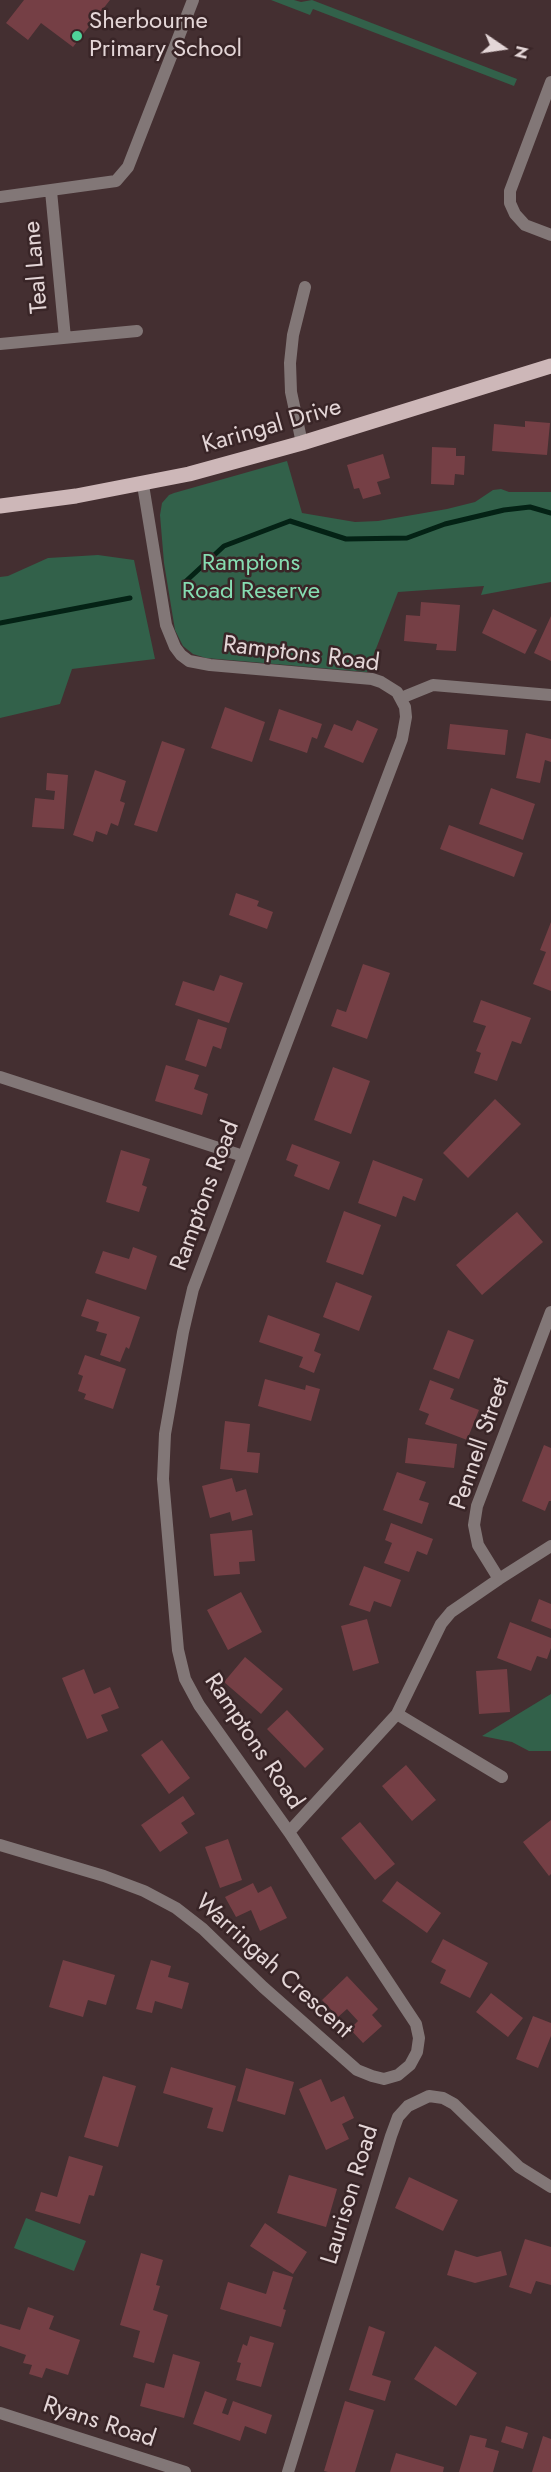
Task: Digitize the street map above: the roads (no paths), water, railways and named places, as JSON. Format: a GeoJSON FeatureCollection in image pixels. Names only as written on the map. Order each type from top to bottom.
{"type":"FeatureCollection","features":[{"type":"Feature","properties":{"kind":"main road","name":"Karingal Drive"},"geometry":{"type":"LineString","coordinates":[[0,506],[143,485],[302,443],[551,366]]}},
{"type":"Feature","properties":{"kind":"street"},"geometry":{"type":"LineString","coordinates":[[0,196],[51,192],[116,181],[128,167],[194,0]]}},
{"type":"Feature","properties":{"kind":"street"},"geometry":{"type":"LineString","coordinates":[[551,82],[510,191],[510,203],[515,214],[525,225],[551,235]]}},
{"type":"Feature","properties":{"kind":"street","name":"Teal Lane"},"geometry":{"type":"LineString","coordinates":[[51,192],[64,338]]}},
{"type":"Feature","properties":{"kind":"street"},"geometry":{"type":"LineString","coordinates":[[302,443],[291,392],[290,363],[293,335],[305,286]]}},
{"type":"Feature","properties":{"kind":"street","name":"Teal Lane"},"geometry":{"type":"LineString","coordinates":[[0,344],[137,331]]}},
{"type":"Feature","properties":{"kind":"street","name":"Ramptons Road"},"geometry":{"type":"LineString","coordinates":[[143,485],[166,625],[170,638],[181,655],[189,661],[210,666],[372,679],[390,687],[401,698],[406,717],[402,739],[243,1156],[187,1310],[165,1434],[163,1479],[178,1650],[185,1679],[198,1705],[289,1832],[416,2024],[419,2038],[417,2052],[410,2065]]}},
{"type":"Feature","properties":{"kind":"street"},"geometry":{"type":"LineString","coordinates":[[401,698],[433,685],[551,695]]}},
{"type":"Feature","properties":{"kind":"street"},"geometry":{"type":"LineString","coordinates":[[0,1077],[243,1156]]}},
{"type":"Feature","properties":{"kind":"street","name":"Pennell Street"},"geometry":{"type":"LineString","coordinates":[[499,1579],[478,1545],[474,1525],[477,1506],[551,1312]]}},
{"type":"Feature","properties":{"kind":"street"},"geometry":{"type":"LineString","coordinates":[[289,1832],[397,1714],[441,1624],[462,1603],[551,1546]]}},
{"type":"Feature","properties":{"kind":"street"},"geometry":{"type":"LineString","coordinates":[[397,1714],[502,1777]]}},
{"type":"Feature","properties":{"kind":"street","name":"Warringah Crescent"},"geometry":{"type":"LineString","coordinates":[[0,1845],[144,1891],[176,1908],[203,1929],[357,2070],[384,2079],[398,2075],[410,2065]]}},
{"type":"Feature","properties":{"kind":"street","name":"Laurison Road"},"geometry":{"type":"LineString","coordinates":[[288,2472],[391,2136],[398,2117],[408,2106],[429,2096],[443,2098],[454,2104],[519,2167],[551,2187]]}},
{"type":"Feature","properties":{"kind":"street","name":"Ryans Road"},"geometry":{"type":"LineString","coordinates":[[0,2413],[185,2472]]}},
{"type":"Feature","properties":{"kind":"waterway"},"geometry":{"type":"LineString","coordinates":[[184,583],[224,546],[290,521],[346,539],[407,538],[445,524],[504,510],[530,507],[551,513]]}},
{"type":"Feature","properties":{"kind":"waterway"},"geometry":{"type":"LineString","coordinates":[[0,623],[130,598]]}},
{"type":"Feature","properties":{"kind":"place","name":"Sherbourne Primary School"},"geometry":{"type":"Point","coordinates":[77,36]}},
{"type":"Feature","properties":{"kind":"park label","name":"Ramptons Road Reserve"},"geometry":{"type":"Point","coordinates":[251,578]}}]}
